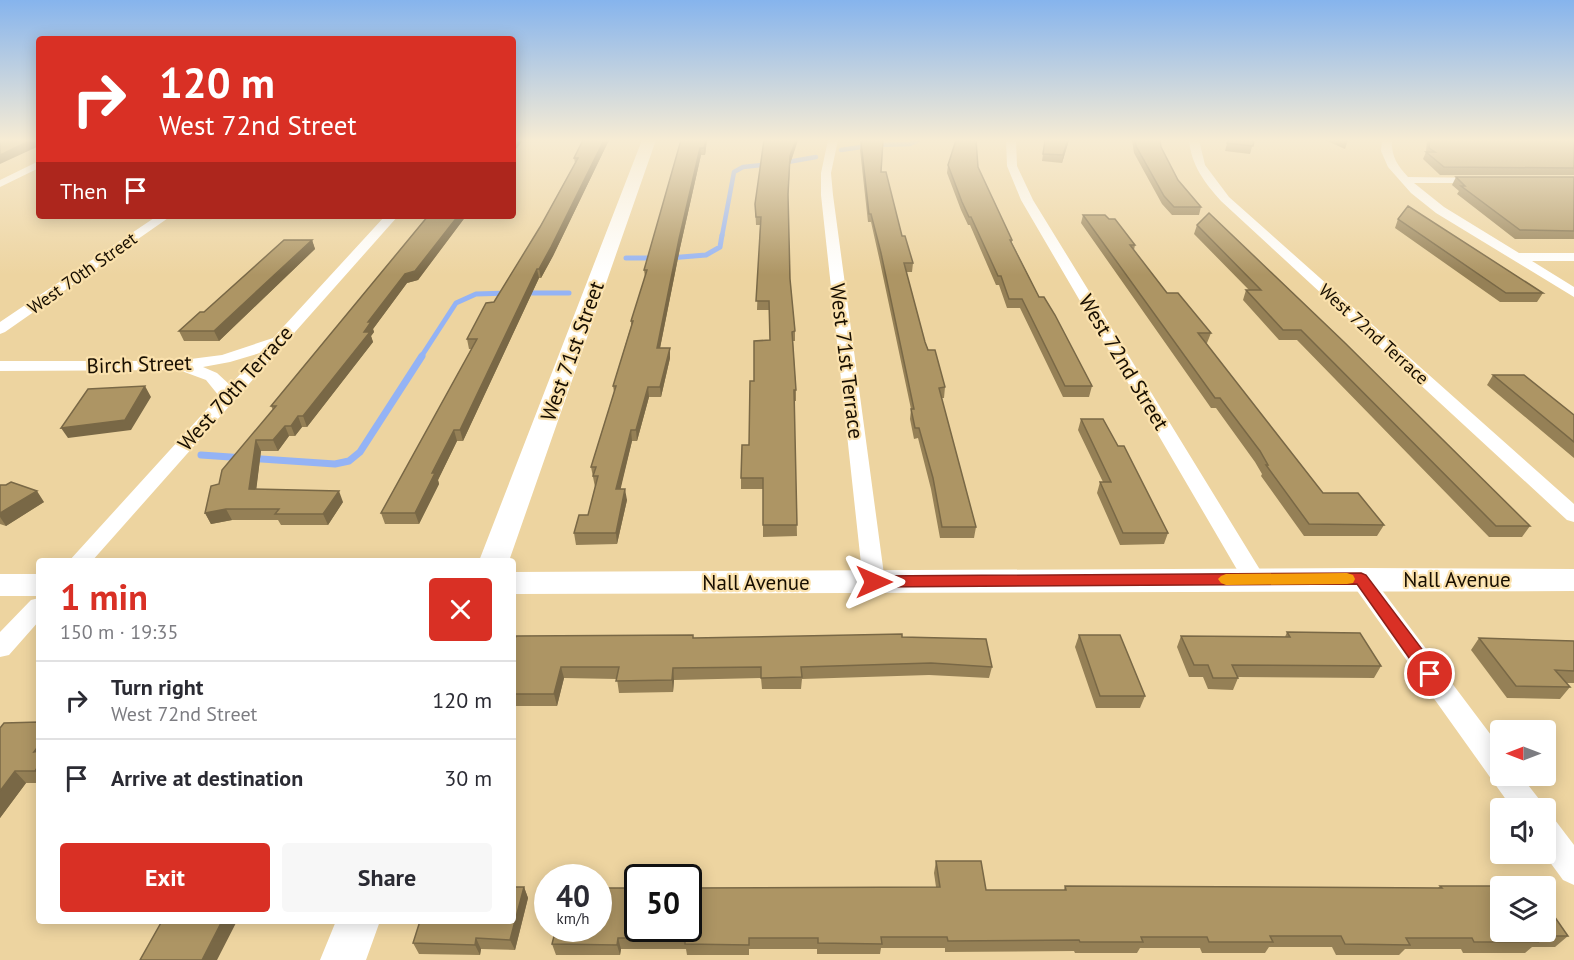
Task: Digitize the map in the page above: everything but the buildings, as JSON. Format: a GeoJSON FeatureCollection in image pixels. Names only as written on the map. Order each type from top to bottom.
{"type":"FeatureCollection","features":[{"type":"Feature","properties":{"kind":"street","name":"West 71st Street"},"geometry":{"type":"LineString","coordinates":[[495,558],[633,185]]}},
{"type":"Feature","properties":{"kind":"street","name":"West 71st Terrace"},"geometry":{"type":"LineString","coordinates":[[827,185],[874,582]]}},
{"type":"Feature","properties":{"kind":"street","name":"West 72nd Street"},"geometry":{"type":"LineString","coordinates":[[1020,185],[1254,579]]}},
{"type":"Feature","properties":{"kind":"street","name":"West 72nd Terrace"},"geometry":{"type":"LineString","coordinates":[[1212,185],[1225,199],[1574,515]]}},
{"type":"Feature","properties":{"kind":"street"},"geometry":{"type":"LineString","coordinates":[[1410,185],[1440,210],[1574,294]]}},
{"type":"Feature","properties":{"kind":"street","name":"West 70th Street"},"geometry":{"type":"LineString","coordinates":[[0,329],[161,219]]}},
{"type":"Feature","properties":{"kind":"street","name":"West 70th Terrace"},"geometry":{"type":"LineString","coordinates":[[83,558],[389,219]]}},
{"type":"Feature","properties":{"kind":"street"},"geometry":{"type":"LineString","coordinates":[[1516,257],[1574,257]]}},
{"type":"Feature","properties":{"kind":"street","name":"Birch Street"},"geometry":{"type":"LineString","coordinates":[[0,366],[175,366],[224,359],[276,342]]}},
{"type":"Feature","properties":{"kind":"street"},"geometry":{"type":"LineString","coordinates":[[175,366],[204,371],[220,381],[228,396]]}},
{"type":"Feature","properties":{"kind":"street","name":"Nall Avenue"},"geometry":{"type":"LineString","coordinates":[[516,584],[1254,579],[1574,580]]}},
{"type":"Feature","properties":{"kind":"street"},"geometry":{"type":"LineString","coordinates":[[1361,579],[1490,755]]}},
{"type":"Feature","properties":{"kind":"street"},"geometry":{"type":"LineString","coordinates":[[0,585],[36,585]]}},
{"type":"Feature","properties":{"kind":"street"},"geometry":{"type":"LineString","coordinates":[[0,648],[36,609]]}},
{"type":"Feature","properties":{"kind":"street"},"geometry":{"type":"LineString","coordinates":[[1556,845],[1574,870]]}},
{"type":"Feature","properties":{"kind":"street"},"geometry":{"type":"LineString","coordinates":[[343,960],[357,924]]}},
{"type":"Feature","properties":{"kind":"waterway"},"geometry":{"type":"LineString","coordinates":[[722,236],[732,185]]}},
{"type":"Feature","properties":{"kind":"waterway"},"geometry":{"type":"LineString","coordinates":[[669,258],[706,255],[720,247],[722,235]]}},
{"type":"Feature","properties":{"kind":"waterway"},"geometry":{"type":"LineString","coordinates":[[626,258],[657,258]]}},
{"type":"Feature","properties":{"kind":"waterway"},"geometry":{"type":"LineString","coordinates":[[421,357],[456,303],[476,294],[510,293]]}},
{"type":"Feature","properties":{"kind":"waterway"},"geometry":{"type":"LineString","coordinates":[[522,293],[569,293]]}},
{"type":"Feature","properties":{"kind":"waterway"},"geometry":{"type":"LineString","coordinates":[[201,455],[335,464],[349,461],[360,452],[422,356]]}},
{"type":"Feature","properties":{"kind":"slow traffic"},"geometry":{"type":"LineString","coordinates":[[1226,579],[1347,579]]}},
{"type":"Feature","properties":{"kind":"route"},"geometry":{"type":"LineString","coordinates":[[874,582],[1361,579],[1430,674]]}}]}
